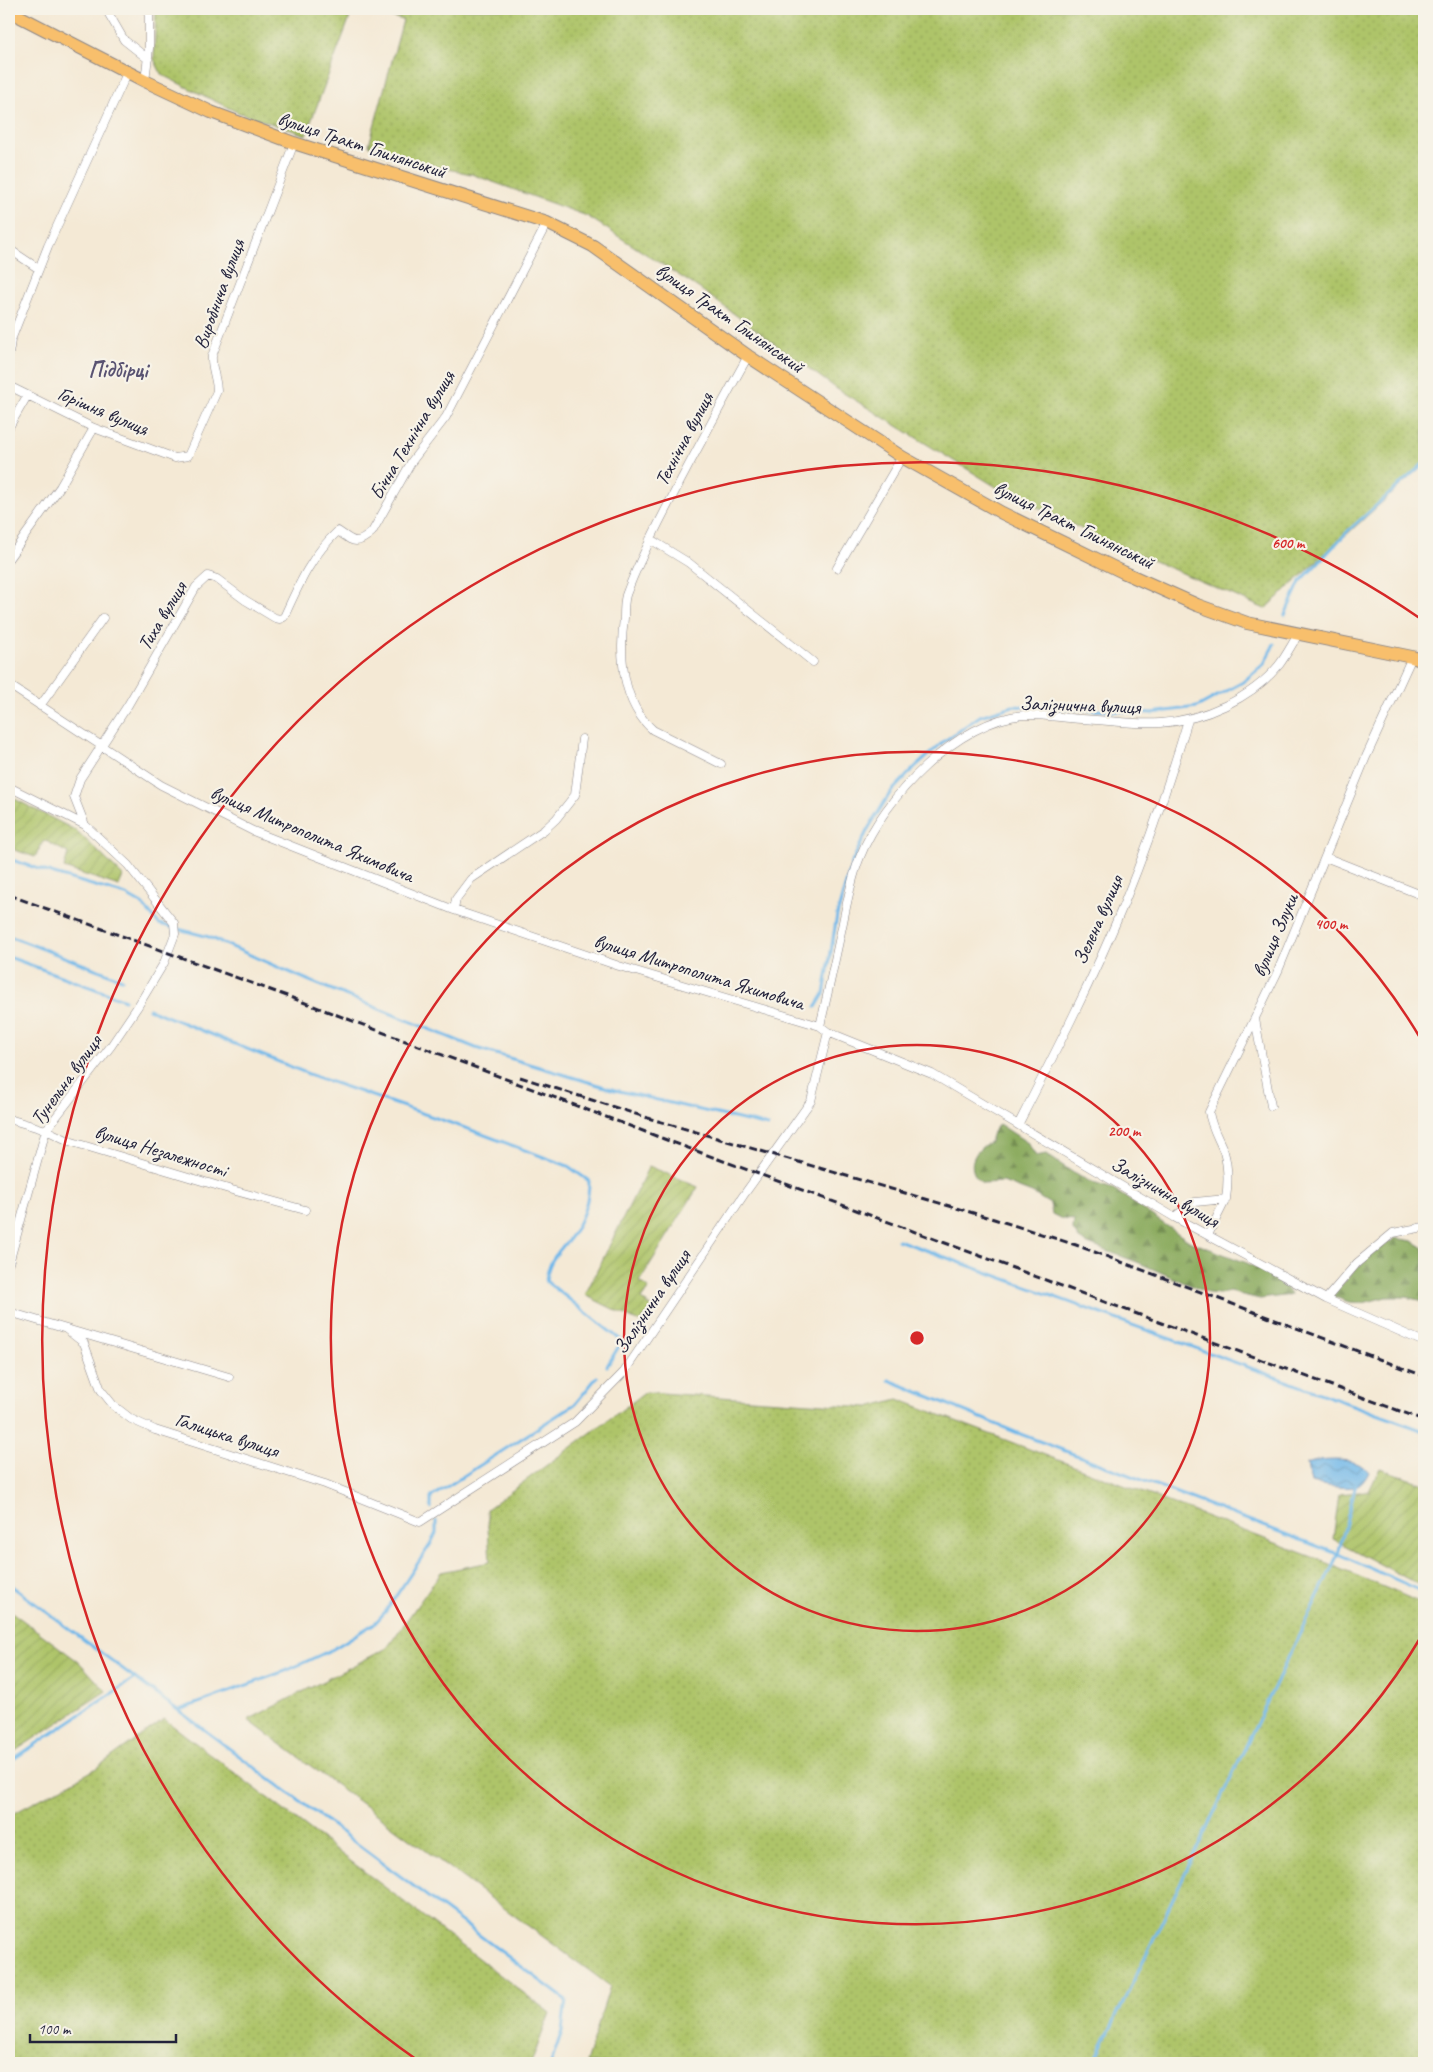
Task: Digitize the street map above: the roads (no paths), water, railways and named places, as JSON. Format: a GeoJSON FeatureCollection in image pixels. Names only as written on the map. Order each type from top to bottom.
{"type":"FeatureCollection","features":[{"type":"Feature","properties":{"kind":"main road","name":"вулиця Тракт Глинянський"},"geometry":{"type":"LineString","coordinates":[[9,11],[145,81],[211,112],[294,143],[547,223],[593,246],[748,356],[902,457],[1002,513],[1189,601],[1247,622],[1418,659]]}},
{"type":"Feature","properties":{"kind":"street"},"geometry":{"type":"LineString","coordinates":[[106,9],[124,40],[148,59]]}},
{"type":"Feature","properties":{"kind":"street"},"geometry":{"type":"LineString","coordinates":[[145,81],[148,59],[149,9]]}},
{"type":"Feature","properties":{"kind":"street"},"geometry":{"type":"LineString","coordinates":[[9,354],[11,340],[39,269],[102,125],[128,71]]}},
{"type":"Feature","properties":{"kind":"street","name":"Виробнича вулиця"},"geometry":{"type":"LineString","coordinates":[[188,456],[217,391],[211,363],[212,356],[294,143]]}},
{"type":"Feature","properties":{"kind":"street","name":"Бічна Технічна вулиця"},"geometry":{"type":"LineString","coordinates":[[280,619],[284,617],[301,581],[322,546],[338,531],[353,542],[367,536],[375,528],[412,461],[446,417],[547,223]]}},
{"type":"Feature","properties":{"kind":"street"},"geometry":{"type":"LineString","coordinates":[[9,249],[39,269]]}},
{"type":"Feature","properties":{"kind":"street","name":"Технічна вулиця"},"geometry":{"type":"LineString","coordinates":[[721,764],[653,730],[644,722],[638,713],[625,679],[621,643],[626,597],[650,538],[704,434],[748,356]]}},
{"type":"Feature","properties":{"kind":"street","name":"Горішня вулиця"},"geometry":{"type":"LineString","coordinates":[[9,386],[94,428],[175,458],[188,456]]}},
{"type":"Feature","properties":{"kind":"street"},"geometry":{"type":"LineString","coordinates":[[9,427],[27,396]]}},
{"type":"Feature","properties":{"kind":"street"},"geometry":{"type":"LineString","coordinates":[[9,558],[60,487],[94,428]]}},
{"type":"Feature","properties":{"kind":"street"},"geometry":{"type":"LineString","coordinates":[[837,568],[902,457]]}},
{"type":"Feature","properties":{"kind":"street"},"geometry":{"type":"LineString","coordinates":[[650,538],[689,564],[813,662]]}},
{"type":"Feature","properties":{"kind":"street","name":"Тиха вулиця"},"geometry":{"type":"LineString","coordinates":[[101,747],[128,705],[196,587],[208,576],[218,579],[245,600],[275,618],[280,619]]}},
{"type":"Feature","properties":{"kind":"street"},"geometry":{"type":"LineString","coordinates":[[40,706],[103,618]]}},
{"type":"Feature","properties":{"kind":"street","name":"Залізнична вулиця"},"geometry":{"type":"LineString","coordinates":[[1299,633],[1279,665],[1256,688],[1222,707],[1188,720],[1158,724],[1024,715],[994,722],[968,734],[943,752],[906,784],[886,810],[860,856],[852,880],[820,1026],[828,1032],[932,1074],[1174,1217],[1326,1299],[1424,1342]]}},
{"type":"Feature","properties":{"kind":"street","name":"вулиця Злуки"},"geometry":{"type":"LineString","coordinates":[[1208,1235],[1226,1199],[1228,1188],[1225,1155],[1210,1122],[1209,1112],[1278,971],[1366,757],[1418,659]]}},
{"type":"Feature","properties":{"kind":"street","name":"вулиця Митрополита Яхимовича"},"geometry":{"type":"LineString","coordinates":[[9,685],[161,785],[253,831],[454,910],[619,966],[820,1026]]}},
{"type":"Feature","properties":{"kind":"street","name":"Зелена вулиця"},"geometry":{"type":"LineString","coordinates":[[1018,1125],[1058,1047],[1123,907],[1167,792],[1188,720]]}},
{"type":"Feature","properties":{"kind":"street"},"geometry":{"type":"LineString","coordinates":[[454,910],[456,899],[471,879],[544,830],[556,819],[575,795],[582,738]]}},
{"type":"Feature","properties":{"kind":"street"},"geometry":{"type":"LineString","coordinates":[[85,825],[74,796],[76,786],[101,747]]}},
{"type":"Feature","properties":{"kind":"street"},"geometry":{"type":"LineString","coordinates":[[9,788],[85,825]]}},
{"type":"Feature","properties":{"kind":"street","name":"Тунельна вулиця"},"geometry":{"type":"LineString","coordinates":[[9,1263],[46,1130],[111,1046],[138,1006],[166,957],[175,934],[174,922],[128,865],[85,825]]}},
{"type":"Feature","properties":{"kind":"street"},"geometry":{"type":"LineString","coordinates":[[1325,857],[1424,896]]}},
{"type":"Feature","properties":{"kind":"street"},"geometry":{"type":"LineString","coordinates":[[1255,1019],[1271,1106]]}},
{"type":"Feature","properties":{"kind":"street","name":"Залізнична вулиця"},"geometry":{"type":"LineString","coordinates":[[420,1522],[575,1422],[624,1372],[743,1196],[811,1101],[828,1032]]}},
{"type":"Feature","properties":{"kind":"street","name":"вулиця Незалежності"},"geometry":{"type":"LineString","coordinates":[[9,1119],[46,1130],[70,1141],[305,1210]]}},
{"type":"Feature","properties":{"kind":"street"},"geometry":{"type":"LineString","coordinates":[[1174,1217],[1195,1202],[1226,1199]]}},
{"type":"Feature","properties":{"kind":"street"},"geometry":{"type":"LineString","coordinates":[[1326,1299],[1357,1263],[1394,1234],[1424,1227]]}},
{"type":"Feature","properties":{"kind":"street"},"geometry":{"type":"LineString","coordinates":[[9,1312],[230,1377]]}},
{"type":"Feature","properties":{"kind":"street","name":"Галицька вулиця"},"geometry":{"type":"LineString","coordinates":[[66,1329],[84,1343],[101,1390],[113,1405],[131,1419],[155,1430],[325,1484],[420,1522]]}},
{"type":"Feature","properties":{"kind":"water"},"geometry":{"type":"Polygon","coordinates":[[[1345,1460],[1364,1467],[1369,1472],[1362,1483],[1355,1487],[1327,1486],[1311,1483],[1307,1464],[1316,1461],[1345,1460]]]}},
{"type":"Feature","properties":{"kind":"waterway"},"geometry":{"type":"LineString","coordinates":[[1285,615],[1300,582],[1350,529],[1424,463]]}},
{"type":"Feature","properties":{"kind":"waterway"},"geometry":{"type":"LineString","coordinates":[[816,1007],[824,994],[837,915],[853,860],[868,829],[890,793],[943,742],[980,716],[1013,706],[1152,713],[1197,707],[1243,682],[1264,664],[1274,644]]}},
{"type":"Feature","properties":{"kind":"waterway"},"geometry":{"type":"LineString","coordinates":[[9,859],[126,895],[142,904],[159,924],[209,937],[310,981],[476,1048],[615,1090],[768,1126]]}},
{"type":"Feature","properties":{"kind":"waterway"},"geometry":{"type":"LineString","coordinates":[[9,936],[122,979]]}},
{"type":"Feature","properties":{"kind":"waterway"},"geometry":{"type":"LineString","coordinates":[[9,957],[125,1000]]}},
{"type":"Feature","properties":{"kind":"waterway"},"geometry":{"type":"LineString","coordinates":[[149,1009],[311,1075],[471,1130],[568,1166],[589,1181],[587,1201],[581,1218],[575,1230],[553,1259],[547,1272],[546,1281],[622,1341],[607,1366]]}},
{"type":"Feature","properties":{"kind":"waterway"},"geometry":{"type":"LineString","coordinates":[[898,1240],[1424,1431]]}},
{"type":"Feature","properties":{"kind":"waterway"},"geometry":{"type":"LineString","coordinates":[[431,1508],[431,1497],[575,1404],[597,1377]]}},
{"type":"Feature","properties":{"kind":"waterway"},"geometry":{"type":"LineString","coordinates":[[889,1380],[1015,1432],[1338,1554],[1424,1592]]}},
{"type":"Feature","properties":{"kind":"waterway"},"geometry":{"type":"LineString","coordinates":[[1094,2063],[1338,1554],[1356,1484]]}},
{"type":"Feature","properties":{"kind":"waterway"},"geometry":{"type":"LineString","coordinates":[[179,1710],[288,1670],[333,1649],[375,1623],[386,1611],[430,1545],[436,1533],[436,1521]]}},
{"type":"Feature","properties":{"kind":"waterway"},"geometry":{"type":"LineString","coordinates":[[9,1584],[566,2000],[562,2031],[551,2063]]}},
{"type":"Feature","properties":{"kind":"waterway"},"geometry":{"type":"LineString","coordinates":[[9,1762],[135,1678]]}},
{"type":"Feature","properties":{"kind":"railway"},"geometry":{"type":"LineString","coordinates":[[9,895],[287,996],[664,1139],[1424,1420]]}},
{"type":"Feature","properties":{"kind":"railway"},"geometry":{"type":"LineString","coordinates":[[520,1077],[648,1118],[994,1219],[1076,1245],[1424,1376]]}},
{"type":"Feature","properties":{"kind":"district","name":"Підбірці"},"geometry":{"type":"Point","coordinates":[118,370]}}]}
